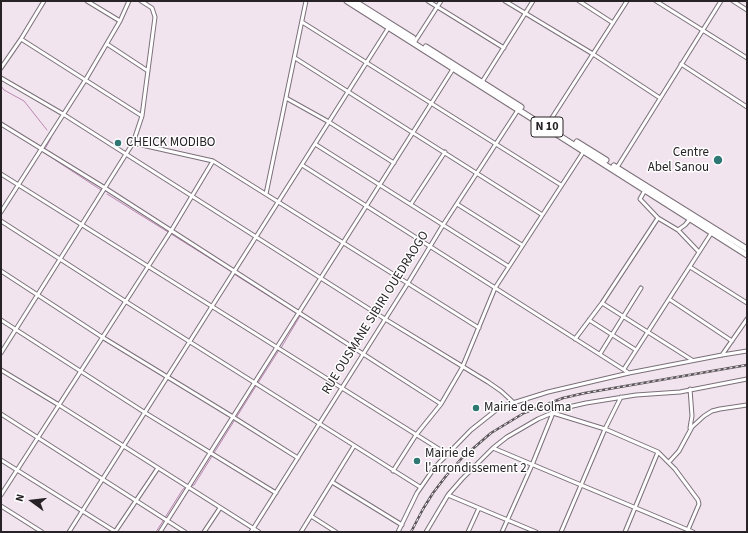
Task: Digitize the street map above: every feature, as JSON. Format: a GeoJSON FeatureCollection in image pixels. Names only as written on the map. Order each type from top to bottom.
{"type":"FeatureCollection","features":[{"type":"Feature","properties":{"kind":"main road","name":"N 10"},"geometry":{"type":"LineString","coordinates":[[347,1],[390,26]]}},
{"type":"Feature","properties":{"kind":"main road","name":"N 10"},"geometry":{"type":"LineString","coordinates":[[354,1],[454,67],[692,217],[746,247]]}},
{"type":"Feature","properties":{"kind":"main road","name":"N 10"},"geometry":{"type":"LineString","coordinates":[[547,125],[584,151],[616,169]]}},
{"type":"Feature","properties":{"kind":"main road","name":"N 10"},"geometry":{"type":"LineString","coordinates":[[713,230],[747,255]]}},
{"type":"Feature","properties":{"kind":"street"},"geometry":{"type":"LineString","coordinates":[[1,68],[44,1]]}},
{"type":"Feature","properties":{"kind":"street"},"geometry":{"type":"LineString","coordinates":[[87,1],[120,21]]}},
{"type":"Feature","properties":{"kind":"street"},"geometry":{"type":"LineString","coordinates":[[1,212],[86,79],[120,21],[129,1]]}},
{"type":"Feature","properties":{"kind":"street"},"geometry":{"type":"LineString","coordinates":[[1,353],[133,143],[142,116],[156,17],[152,8],[141,1]]}},
{"type":"Feature","properties":{"kind":"street"},"geometry":{"type":"LineString","coordinates":[[266,194],[306,1]]}},
{"type":"Feature","properties":{"kind":"street"},"geometry":{"type":"LineString","coordinates":[[428,1],[504,48]]}},
{"type":"Feature","properties":{"kind":"street"},"geometry":{"type":"LineString","coordinates":[[415,42],[441,1]]}},
{"type":"Feature","properties":{"kind":"street"},"geometry":{"type":"LineString","coordinates":[[505,1],[593,54],[660,98]]}},
{"type":"Feature","properties":{"kind":"street"},"geometry":{"type":"LineString","coordinates":[[481,84],[533,1]]}},
{"type":"Feature","properties":{"kind":"street"},"geometry":{"type":"LineString","coordinates":[[579,1],[613,23]]}},
{"type":"Feature","properties":{"kind":"street"},"geometry":{"type":"LineString","coordinates":[[547,125],[627,1]]}},
{"type":"Feature","properties":{"kind":"street"},"geometry":{"type":"LineString","coordinates":[[656,1],[747,58]]}},
{"type":"Feature","properties":{"kind":"street"},"geometry":{"type":"LineString","coordinates":[[616,169],[721,1]]}},
{"type":"Feature","properties":{"kind":"street"},"geometry":{"type":"LineString","coordinates":[[733,1],[747,10]]}},
{"type":"Feature","properties":{"kind":"street"},"geometry":{"type":"LineString","coordinates":[[302,22],[561,185]]}},
{"type":"Feature","properties":{"kind":"street"},"geometry":{"type":"LineString","coordinates":[[69,532],[390,26]]}},
{"type":"Feature","properties":{"kind":"street"},"geometry":{"type":"LineString","coordinates":[[21,39],[142,116]]}},
{"type":"Feature","properties":{"kind":"street"},"geometry":{"type":"LineString","coordinates":[[106,44],[148,71]]}},
{"type":"Feature","properties":{"kind":"street"},"geometry":{"type":"LineString","coordinates":[[295,58],[541,214]]}},
{"type":"Feature","properties":{"kind":"street"},"geometry":{"type":"LineString","coordinates":[[682,64],[747,107]]}},
{"type":"Feature","properties":{"kind":"street"},"geometry":{"type":"LineString","coordinates":[[160,532],[454,67]]}},
{"type":"Feature","properties":{"kind":"street"},"geometry":{"type":"LineString","coordinates":[[1,78],[63,114],[125,155],[256,236],[462,368],[501,391],[513,402]]}},
{"type":"Feature","properties":{"kind":"street"},"geometry":{"type":"LineString","coordinates":[[286,98],[329,122],[394,163]]}},
{"type":"Feature","properties":{"kind":"street","name":"RUE OUSMANE SIBIRI OUEDRAOGO"},"geometry":{"type":"LineString","coordinates":[[251,532],[386,319],[443,225],[520,108]]}},
{"type":"Feature","properties":{"kind":"street"},"geometry":{"type":"LineString","coordinates":[[1,124],[105,188],[441,404]]}},
{"type":"Feature","properties":{"kind":"street"},"geometry":{"type":"LineString","coordinates":[[133,143],[213,161],[279,201],[479,328]]}},
{"type":"Feature","properties":{"kind":"street"},"geometry":{"type":"LineString","coordinates":[[315,144],[508,266]]}},
{"type":"Feature","properties":{"kind":"street"},"geometry":{"type":"LineString","coordinates":[[393,471],[416,435],[441,404],[462,368],[495,288],[541,214],[584,151]]}},
{"type":"Feature","properties":{"kind":"street"},"geometry":{"type":"LineString","coordinates":[[411,204],[445,152]]}},
{"type":"Feature","properties":{"kind":"street"},"geometry":{"type":"LineString","coordinates":[[1,495],[148,266],[213,161]]}},
{"type":"Feature","properties":{"kind":"street"},"geometry":{"type":"LineString","coordinates":[[302,165],[629,373]]}},
{"type":"Feature","properties":{"kind":"street"},"geometry":{"type":"LineString","coordinates":[[1,174],[447,454]]}},
{"type":"Feature","properties":{"kind":"street"},"geometry":{"type":"LineString","coordinates":[[646,188],[640,199],[658,218],[678,230],[699,252]]}},
{"type":"Feature","properties":{"kind":"street"},"geometry":{"type":"LineString","coordinates":[[457,204],[522,245]]}},
{"type":"Feature","properties":{"kind":"street"},"geometry":{"type":"LineString","coordinates":[[678,230],[692,217]]}},
{"type":"Feature","properties":{"kind":"street"},"geometry":{"type":"LineString","coordinates":[[575,339],[602,303],[658,218]]}},
{"type":"Feature","properties":{"kind":"street"},"geometry":{"type":"LineString","coordinates":[[1,221],[125,302],[420,487]]}},
{"type":"Feature","properties":{"kind":"street"},"geometry":{"type":"LineString","coordinates":[[624,369],[713,230]]}},
{"type":"Feature","properties":{"kind":"street"},"geometry":{"type":"LineString","coordinates":[[690,266],[747,303]]}},
{"type":"Feature","properties":{"kind":"street"},"geometry":{"type":"LineString","coordinates":[[1,271],[102,337],[168,376],[298,458]]}},
{"type":"Feature","properties":{"kind":"street"},"geometry":{"type":"LineString","coordinates":[[600,354],[641,288]]}},
{"type":"Feature","properties":{"kind":"street"},"geometry":{"type":"LineString","coordinates":[[669,299],[732,341]]}},
{"type":"Feature","properties":{"kind":"street"},"geometry":{"type":"LineString","coordinates":[[602,303],[692,360]]}},
{"type":"Feature","properties":{"kind":"street"},"geometry":{"type":"LineString","coordinates":[[722,355],[747,318]]}},
{"type":"Feature","properties":{"kind":"street"},"geometry":{"type":"LineString","coordinates":[[1,320],[144,412],[276,493]]}},
{"type":"Feature","properties":{"kind":"street"},"geometry":{"type":"LineString","coordinates":[[589,320],[636,350]]}},
{"type":"Feature","properties":{"kind":"street"},"geometry":{"type":"LineString","coordinates":[[398,532],[420,487],[435,466],[488,416],[500,407],[548,392],[629,373],[692,360],[747,351]]}},
{"type":"Feature","properties":{"kind":"street"},"geometry":{"type":"LineString","coordinates":[[1,370],[59,405],[259,532]]}},
{"type":"Feature","properties":{"kind":"street"},"geometry":{"type":"LineString","coordinates":[[426,532],[448,496],[462,479],[493,448],[538,419],[564,408],[586,403],[636,395],[690,390],[747,379]]}},
{"type":"Feature","properties":{"kind":"street"},"geometry":{"type":"LineString","coordinates":[[669,462],[679,451],[689,430],[692,416],[690,390]]}},
{"type":"Feature","properties":{"kind":"street"},"geometry":{"type":"LineString","coordinates":[[561,532],[605,429],[621,398]]}},
{"type":"Feature","properties":{"kind":"street"},"geometry":{"type":"LineString","coordinates":[[689,430],[695,423],[712,411],[747,405]]}},
{"type":"Feature","properties":{"kind":"street"},"geometry":{"type":"LineString","coordinates":[[553,413],[605,429],[658,452],[669,462],[698,500],[699,504],[687,531]]}},
{"type":"Feature","properties":{"kind":"street"},"geometry":{"type":"LineString","coordinates":[[502,532],[553,413]]}},
{"type":"Feature","properties":{"kind":"street"},"geometry":{"type":"LineString","coordinates":[[1,414],[185,532]]}},
{"type":"Feature","properties":{"kind":"street"},"geometry":{"type":"LineString","coordinates":[[301,532],[354,446]]}},
{"type":"Feature","properties":{"kind":"street"},"geometry":{"type":"LineString","coordinates":[[493,448],[687,531],[693,532]]}},
{"type":"Feature","properties":{"kind":"street"},"geometry":{"type":"LineString","coordinates":[[624,532],[658,452]]}},
{"type":"Feature","properties":{"kind":"street"},"geometry":{"type":"LineString","coordinates":[[1,460],[115,532],[158,468]]}},
{"type":"Feature","properties":{"kind":"street"},"geometry":{"type":"LineString","coordinates":[[332,482],[402,525]]}},
{"type":"Feature","properties":{"kind":"street"},"geometry":{"type":"LineString","coordinates":[[448,496],[536,532]]}},
{"type":"Feature","properties":{"kind":"street"},"geometry":{"type":"LineString","coordinates":[[1,506],[42,532]]}},
{"type":"Feature","properties":{"kind":"street"},"geometry":{"type":"LineString","coordinates":[[204,532],[220,508]]}},
{"type":"Feature","properties":{"kind":"street"},"geometry":{"type":"LineString","coordinates":[[468,532],[479,508]]}},
{"type":"Feature","properties":{"kind":"street"},"geometry":{"type":"LineString","coordinates":[[311,516],[336,532]]}},
{"type":"Feature","properties":{"kind":"waterway"},"geometry":{"type":"LineString","coordinates":[[1,86],[4,90],[24,101],[47,130]]}},
{"type":"Feature","properties":{"kind":"waterway"},"geometry":{"type":"LineString","coordinates":[[45,149],[51,138]]}},
{"type":"Feature","properties":{"kind":"waterway"},"geometry":{"type":"LineString","coordinates":[[43,152],[101,190]]}},
{"type":"Feature","properties":{"kind":"waterway"},"geometry":{"type":"LineString","coordinates":[[107,194],[232,272]]}},
{"type":"Feature","properties":{"kind":"waterway"},"geometry":{"type":"LineString","coordinates":[[234,274],[348,346]]}},
{"type":"Feature","properties":{"kind":"waterway"},"geometry":{"type":"LineString","coordinates":[[281,348],[300,316]]}},
{"type":"Feature","properties":{"kind":"waterway"},"geometry":{"type":"LineString","coordinates":[[258,383],[279,350]]}},
{"type":"Feature","properties":{"kind":"waterway"},"geometry":{"type":"LineString","coordinates":[[190,486],[194,485],[256,386]]}},
{"type":"Feature","properties":{"kind":"waterway"},"geometry":{"type":"LineString","coordinates":[[156,532],[183,489],[187,487]]}},
{"type":"Feature","properties":{"kind":"railway"},"geometry":{"type":"LineString","coordinates":[[411,532],[433,493],[462,458],[491,433],[524,413],[563,398],[585,393],[747,365]]}},
{"type":"Feature","properties":{"kind":"place","name":"CHEICK MODIBO"},"geometry":{"type":"Point","coordinates":[118,143]}},
{"type":"Feature","properties":{"kind":"place","name":"Centre Abel Sanou"},"geometry":{"type":"Point","coordinates":[718,160]}},
{"type":"Feature","properties":{"kind":"place","name":"Mairie de Colma"},"geometry":{"type":"Point","coordinates":[476,408]}},
{"type":"Feature","properties":{"kind":"place","name":"Mairie de l'arrondissement 2"},"geometry":{"type":"Point","coordinates":[417,461]}}]}
